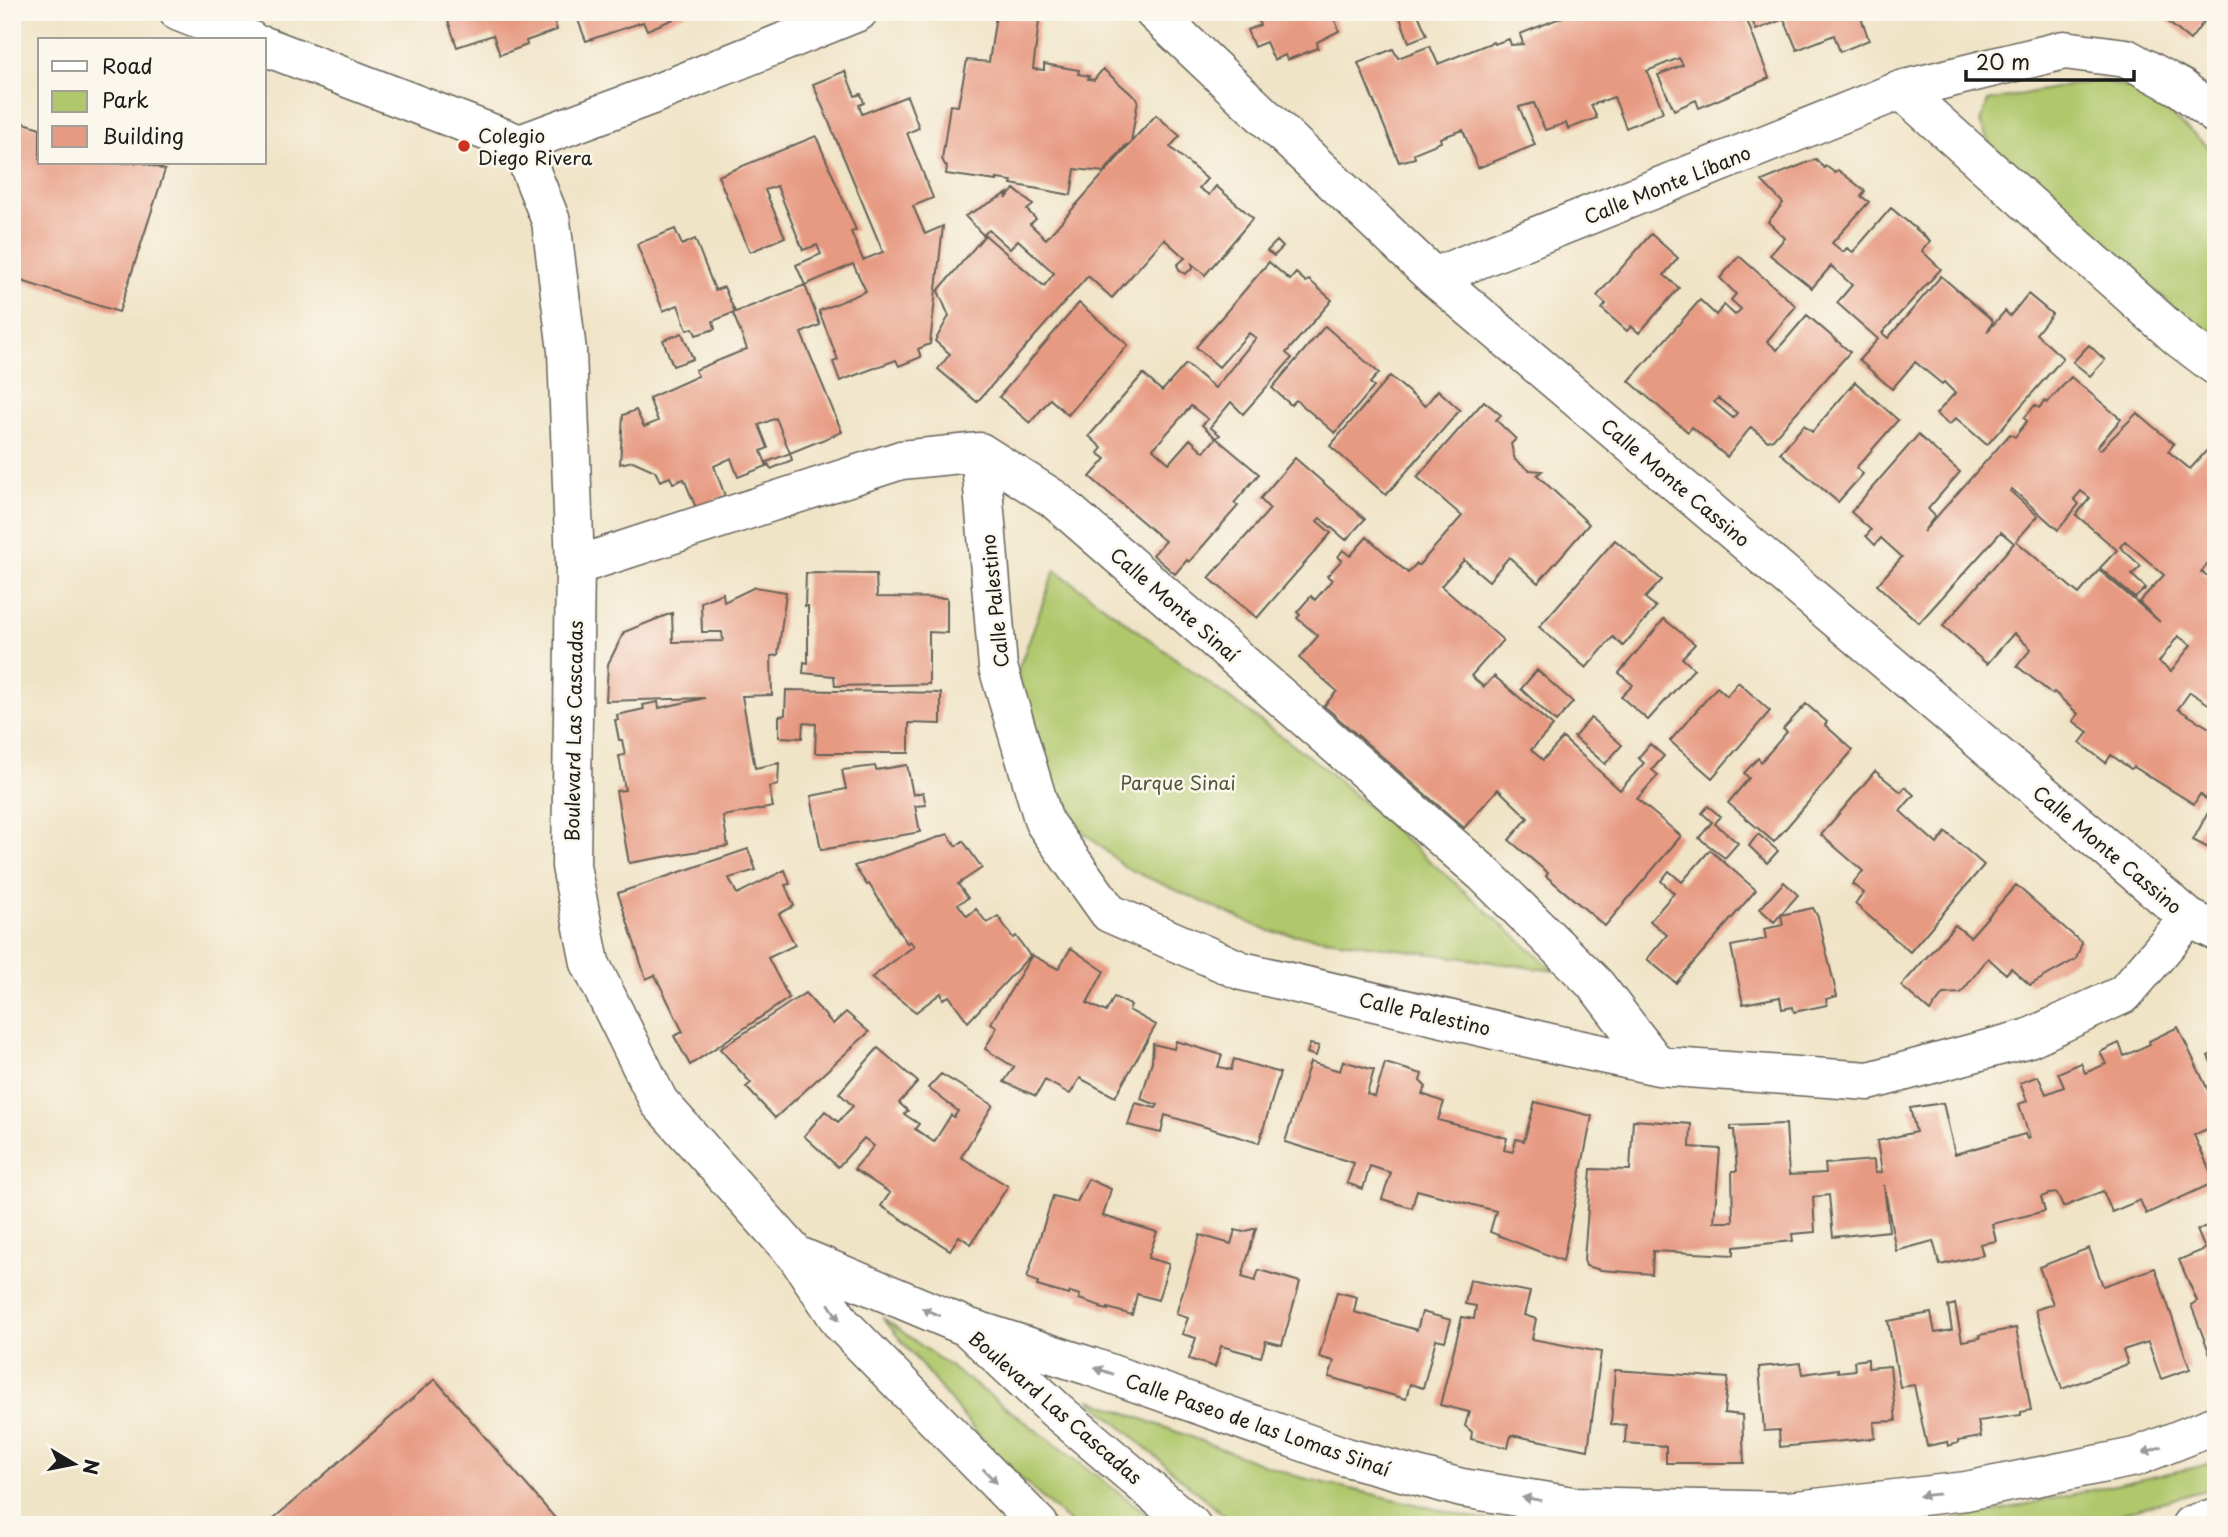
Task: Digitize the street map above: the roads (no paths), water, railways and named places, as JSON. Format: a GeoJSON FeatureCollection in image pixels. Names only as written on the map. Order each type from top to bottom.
{"type":"FeatureCollection","features":[{"type":"Feature","properties":{"kind":"street"},"geometry":{"type":"LineString","coordinates":[[179,12],[245,38]]}},
{"type":"Feature","properties":{"kind":"street"},"geometry":{"type":"LineString","coordinates":[[266,47],[520,144],[652,96],[858,12]]}},
{"type":"Feature","properties":{"kind":"street","name":"Calle Monte Cassino"},"geometry":{"type":"LineString","coordinates":[[1154,12],[1434,278],[2202,924]]}},
{"type":"Feature","properties":{"kind":"street","name":"Calle Monte Líbano"},"geometry":{"type":"LineString","coordinates":[[1434,278],[1901,90],[2064,50],[2126,58],[2181,88],[2216,115]]}},
{"type":"Feature","properties":{"kind":"street"},"geometry":{"type":"LineString","coordinates":[[1901,90],[2179,338],[2216,366]]}},
{"type":"Feature","properties":{"kind":"street","name":"Boulevard Las Cascadas"},"geometry":{"type":"LineString","coordinates":[[520,144],[551,221],[567,351],[575,566],[571,866],[590,963],[659,1102],[796,1255],[842,1324],[1039,1525]]}},
{"type":"Feature","properties":{"kind":"street"},"geometry":{"type":"LineString","coordinates":[[575,566],[901,460],[980,452]]}},
{"type":"Feature","properties":{"kind":"street","name":"Calle Palestino"},"geometry":{"type":"LineString","coordinates":[[980,452],[998,667],[1044,822],[1109,913],[1242,971],[1658,1066],[1869,1081],[2029,1038],[2124,994],[2202,924]]}},
{"type":"Feature","properties":{"kind":"street","name":"Calle Monte Sinaí"},"geometry":{"type":"LineString","coordinates":[[980,452],[1054,499],[1484,874],[1596,985],[1658,1066]]}},
{"type":"Feature","properties":{"kind":"street","name":"Boulevard Las Cascadas"},"geometry":{"type":"LineString","coordinates":[[796,1255],[967,1327],[1057,1410],[1191,1525]]}},
{"type":"Feature","properties":{"kind":"street","name":"Calle Paseo de las Lomas Sinaí"},"geometry":{"type":"LineString","coordinates":[[967,1327],[1115,1375],[1346,1458],[1462,1488],[1573,1506],[1788,1511],[1966,1491],[2135,1457],[2216,1425]]}},
{"type":"Feature","properties":{"kind":"street"},"geometry":{"type":"LineString","coordinates":[[2191,1525],[2216,1517]]}},
{"type":"Feature","properties":{"kind":"place","name":"Colegio Diego Rivera"},"geometry":{"type":"Point","coordinates":[464,146]}},
{"type":"Feature","properties":{"kind":"park label","name":"Parque Sinai"},"geometry":{"type":"Point","coordinates":[1178,782]}}]}
